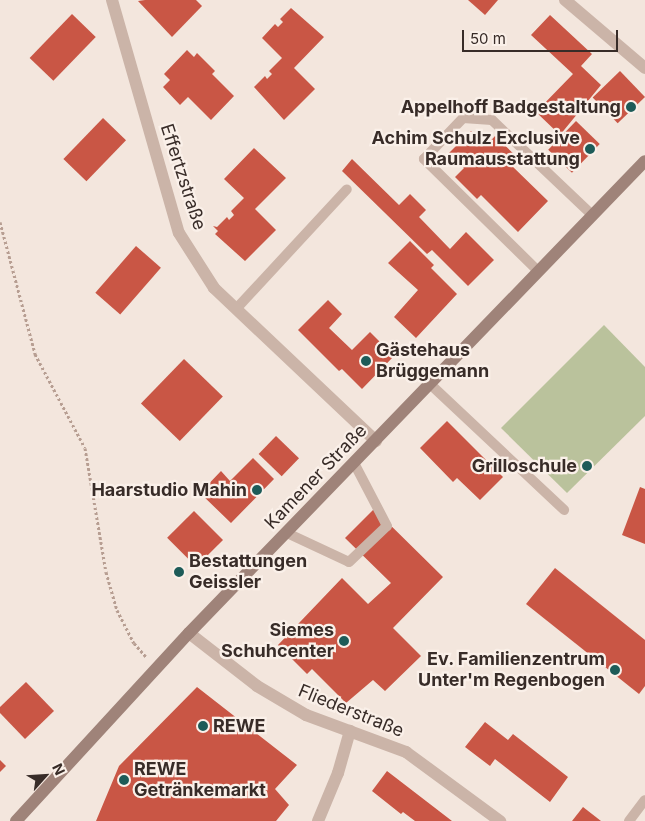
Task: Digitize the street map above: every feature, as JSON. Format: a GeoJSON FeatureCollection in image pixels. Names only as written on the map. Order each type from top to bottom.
{"type":"FeatureCollection","features":[{"type":"Feature","properties":{"kind":"main road","name":"Kamener Straße"},"geometry":{"type":"LineString","coordinates":[[16,821],[189,634],[645,161]]}},
{"type":"Feature","properties":{"kind":"street","name":"Effertzstraße"},"geometry":{"type":"LineString","coordinates":[[112,0],[179,233],[214,288],[376,441]]}},
{"type":"Feature","properties":{"kind":"street"},"geometry":{"type":"LineString","coordinates":[[565,0],[645,68]]}},
{"type":"Feature","properties":{"kind":"street","name":"Fliederstraße"},"geometry":{"type":"LineString","coordinates":[[189,634],[256,686],[306,715],[406,752],[500,821]]}},
{"type":"Feature","properties":{"kind":"street"},"geometry":{"type":"LineString","coordinates":[[318,821],[338,773],[350,731]]}},
{"type":"Feature","properties":{"kind":"lane"},"geometry":{"type":"LineString","coordinates":[[538,271],[424,159],[463,118],[492,120],[593,216]]}},
{"type":"Feature","properties":{"kind":"lane"},"geometry":{"type":"LineString","coordinates":[[236,309],[347,189]]}},
{"type":"Feature","properties":{"kind":"lane"},"geometry":{"type":"LineString","coordinates":[[430,384],[564,510]]}},
{"type":"Feature","properties":{"kind":"lane"},"geometry":{"type":"LineString","coordinates":[[287,533],[349,562],[387,526],[354,464]]}},
{"type":"Feature","properties":{"kind":"lane"},"geometry":{"type":"LineString","coordinates":[[629,821],[645,800]]}},
{"type":"Feature","properties":{"kind":"path"},"geometry":{"type":"LineString","coordinates":[[0,222],[34,354],[84,448],[106,572],[117,610],[134,643],[157,668]]}},
{"type":"Feature","properties":{"kind":"green space"},"geometry":{"type":"Polygon","coordinates":[[[604,325],[645,367],[645,416],[567,493],[501,428],[604,325]]]}},
{"type":"Feature","properties":{"kind":"building"},"geometry":{"type":"Polygon","coordinates":[[[196,0],[202,6],[172,37],[138,1],[196,0]]]}},
{"type":"Feature","properties":{"kind":"building"},"geometry":{"type":"Polygon","coordinates":[[[468,0],[498,0],[485,15],[468,0]]]}},
{"type":"Feature","properties":{"kind":"building"},"geometry":{"type":"Polygon","coordinates":[[[291,8],[324,37],[294,68],[315,89],[284,120],[254,87],[265,76],[267,79],[272,74],[269,71],[282,58],[262,38],[275,24],[278,27],[283,22],[280,19],[291,8]]]}},
{"type":"Feature","properties":{"kind":"building"},"geometry":{"type":"Polygon","coordinates":[[[72,14],[96,37],[53,81],[30,58],[72,14]]]}},
{"type":"Feature","properties":{"kind":"building"},"geometry":{"type":"Polygon","coordinates":[[[550,15],[592,54],[581,66],[601,85],[560,135],[536,112],[573,74],[531,35],[550,15]]]}},
{"type":"Feature","properties":{"kind":"building"},"geometry":{"type":"Polygon","coordinates":[[[187,50],[194,57],[197,53],[215,71],[212,74],[234,96],[211,120],[188,97],[180,105],[163,87],[170,80],[164,74],[187,50]]]}},
{"type":"Feature","properties":{"kind":"building"},"geometry":{"type":"Polygon","coordinates":[[[620,71],[645,97],[618,123],[593,97],[620,71]]]}},
{"type":"Feature","properties":{"kind":"building"},"geometry":{"type":"Polygon","coordinates":[[[103,118],[126,140],[86,181],[63,159],[103,118]]]}},
{"type":"Feature","properties":{"kind":"building"},"geometry":{"type":"Polygon","coordinates":[[[576,121],[600,144],[572,173],[548,150],[576,121]]]}},
{"type":"Feature","properties":{"kind":"building"},"geometry":{"type":"Polygon","coordinates":[[[471,131],[486,146],[495,136],[518,158],[511,165],[548,201],[518,232],[481,195],[477,199],[455,177],[464,168],[449,153],[471,131]]]}},
{"type":"Feature","properties":{"kind":"building"},"geometry":{"type":"Polygon","coordinates":[[[254,148],[286,178],[255,209],[276,230],[245,261],[215,234],[218,231],[213,226],[217,227],[227,217],[229,220],[234,215],[231,211],[244,198],[224,179],[254,148]]]}},
{"type":"Feature","properties":{"kind":"building"},"geometry":{"type":"Polygon","coordinates":[[[352,159],[399,205],[410,194],[426,210],[419,217],[450,249],[466,232],[494,260],[468,286],[432,250],[427,254],[342,171],[352,159]]]}},
{"type":"Feature","properties":{"kind":"building"},"geometry":{"type":"Polygon","coordinates":[[[410,241],[434,265],[431,268],[457,294],[416,338],[394,317],[418,290],[388,263],[410,241]]]}},
{"type":"Feature","properties":{"kind":"building"},"geometry":{"type":"Polygon","coordinates":[[[136,246],[161,268],[120,314],[95,293],[136,246]]]}},
{"type":"Feature","properties":{"kind":"building"},"geometry":{"type":"Polygon","coordinates":[[[328,300],[342,314],[329,328],[352,350],[370,332],[394,356],[362,389],[342,369],[339,371],[298,330],[328,300]]]}},
{"type":"Feature","properties":{"kind":"building"},"geometry":{"type":"Polygon","coordinates":[[[184,359],[223,397],[180,441],[141,404],[184,359]]]}},
{"type":"Feature","properties":{"kind":"building"},"geometry":{"type":"Polygon","coordinates":[[[447,421],[503,477],[480,500],[457,478],[453,482],[420,448],[447,421]]]}},
{"type":"Feature","properties":{"kind":"building"},"geometry":{"type":"Polygon","coordinates":[[[276,436],[299,458],[282,476],[259,454],[276,436]]]}},
{"type":"Feature","properties":{"kind":"building"},"geometry":{"type":"Polygon","coordinates":[[[253,458],[274,479],[231,523],[200,493],[221,471],[230,481],[253,458]]]}},
{"type":"Feature","properties":{"kind":"building"},"geometry":{"type":"Polygon","coordinates":[[[640,487],[645,489],[645,544],[622,535],[640,487]]]}},
{"type":"Feature","properties":{"kind":"building","name":"Siemes Schuhcenter"},"geometry":{"type":"Polygon","coordinates":[[[374,509],[443,577],[393,628],[421,656],[385,691],[373,680],[346,703],[312,669],[307,674],[278,645],[342,578],[368,604],[391,583],[345,538],[374,509]]]}},
{"type":"Feature","properties":{"kind":"building"},"geometry":{"type":"Polygon","coordinates":[[[194,511],[223,540],[196,567],[167,538],[194,511]]]}},
{"type":"Feature","properties":{"kind":"building"},"geometry":{"type":"Polygon","coordinates":[[[555,568],[645,640],[645,686],[639,694],[526,604],[555,568]]]}},
{"type":"Feature","properties":{"kind":"building"},"geometry":{"type":"Polygon","coordinates":[[[26,682],[54,711],[25,739],[0,713],[0,707],[26,682]]]}},
{"type":"Feature","properties":{"kind":"building","name":"REWE"},"geometry":{"type":"Polygon","coordinates":[[[197,687],[297,765],[275,789],[289,805],[276,821],[96,821],[119,766],[197,687]]]}},
{"type":"Feature","properties":{"kind":"building"},"geometry":{"type":"Polygon","coordinates":[[[485,722],[508,740],[513,734],[568,777],[550,802],[495,759],[490,766],[465,747],[485,722]]]}},
{"type":"Feature","properties":{"kind":"building"},"geometry":{"type":"Polygon","coordinates":[[[0,760],[6,766],[0,772],[0,760]]]}},
{"type":"Feature","properties":{"kind":"building"},"geometry":{"type":"Polygon","coordinates":[[[387,771],[452,821],[415,821],[403,812],[401,814],[372,791],[387,771]]]}},
{"type":"Feature","properties":{"kind":"building"},"geometry":{"type":"Polygon","coordinates":[[[583,807],[601,821],[572,821],[583,807]]]}},
{"type":"Feature","properties":{"kind":"place","name":"Appelhoff Badgestaltung"},"geometry":{"type":"Point","coordinates":[631,107]}},
{"type":"Feature","properties":{"kind":"place","name":"Achim Schulz Exclusive Raumausstattung"},"geometry":{"type":"Point","coordinates":[590,149]}},
{"type":"Feature","properties":{"kind":"place","name":"Gästehaus Brüggemann"},"geometry":{"type":"Point","coordinates":[366,361]}},
{"type":"Feature","properties":{"kind":"place","name":"Grilloschule"},"geometry":{"type":"Point","coordinates":[587,466]}},
{"type":"Feature","properties":{"kind":"place","name":"Haarstudio Mahin"},"geometry":{"type":"Point","coordinates":[257,490]}},
{"type":"Feature","properties":{"kind":"place","name":"Bestattungen Geissler"},"geometry":{"type":"Point","coordinates":[179,572]}},
{"type":"Feature","properties":{"kind":"place","name":"Siemes Schuhcenter"},"geometry":{"type":"Point","coordinates":[344,641]}},
{"type":"Feature","properties":{"kind":"place","name":"Ev. Familienzentrum Unter'm Regenbogen"},"geometry":{"type":"Point","coordinates":[615,670]}},
{"type":"Feature","properties":{"kind":"place","name":"REWE"},"geometry":{"type":"Point","coordinates":[203,726]}},
{"type":"Feature","properties":{"kind":"place","name":"REWE Getränkemarkt"},"geometry":{"type":"Point","coordinates":[124,780]}}]}
